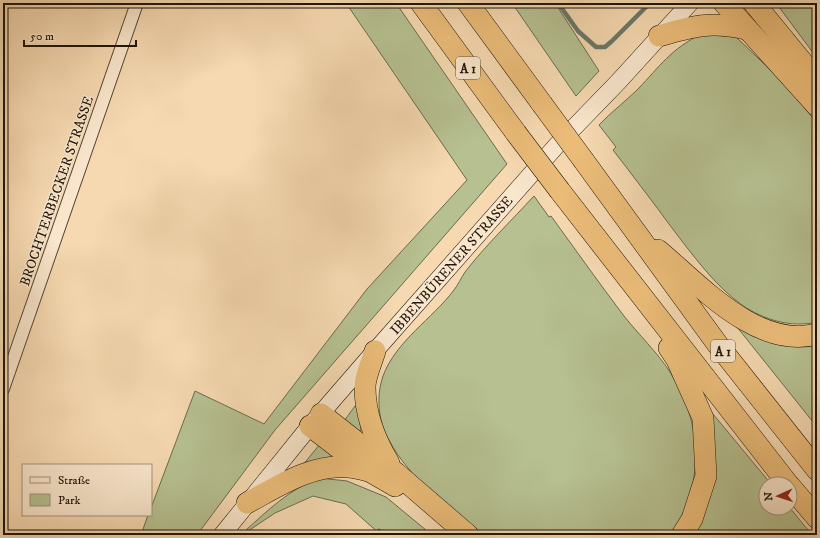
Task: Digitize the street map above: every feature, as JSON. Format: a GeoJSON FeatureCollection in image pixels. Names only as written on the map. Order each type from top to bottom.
{"type":"FeatureCollection","features":[{"type":"Feature","properties":{"kind":"highway","name":"A 1"},"geometry":{"type":"LineString","coordinates":[[421,3],[560,192],[782,476]]}},
{"type":"Feature","properties":{"kind":"highway","name":"A 1"},"geometry":{"type":"LineString","coordinates":[[468,3],[718,345],[817,470]]}},
{"type":"Feature","properties":{"kind":"highway"},"geometry":{"type":"LineString","coordinates":[[724,3],[817,106]]}},
{"type":"Feature","properties":{"kind":"highway"},"geometry":{"type":"LineString","coordinates":[[754,3],[817,80]]}},
{"type":"Feature","properties":{"kind":"highway"},"geometry":{"type":"LineString","coordinates":[[659,36],[694,26],[711,24],[746,29]]}},
{"type":"Feature","properties":{"kind":"highway"},"geometry":{"type":"LineString","coordinates":[[634,229],[724,306],[745,321],[768,332],[788,336],[809,336],[817,334]]}},
{"type":"Feature","properties":{"kind":"highway"},"geometry":{"type":"LineString","coordinates":[[627,276],[677,360],[702,418],[706,476],[692,519],[682,535]]}},
{"type":"Feature","properties":{"kind":"highway"},"geometry":{"type":"LineString","coordinates":[[376,351],[365,386],[368,417],[378,445],[396,473]]}},
{"type":"Feature","properties":{"kind":"highway"},"geometry":{"type":"LineString","coordinates":[[315,420],[369,471],[396,487],[452,535]]}},
{"type":"Feature","properties":{"kind":"highway"},"geometry":{"type":"LineString","coordinates":[[315,420],[396,473],[468,535]]}},
{"type":"Feature","properties":{"kind":"highway"},"geometry":{"type":"LineString","coordinates":[[247,503],[300,475],[321,469],[346,466],[369,471]]}},
{"type":"Feature","properties":{"kind":"highway","name":"A 1"},"geometry":{"type":"LineString","coordinates":[[798,496],[817,518]]}},
{"type":"Feature","properties":{"kind":"main road","name":"IBBENBÜRENER STRASSE"},"geometry":{"type":"LineString","coordinates":[[222,535],[315,420],[557,145],[690,3]]}},
{"type":"Feature","properties":{"kind":"street","name":"BROCHTERBECKER STRASSE"},"geometry":{"type":"LineString","coordinates":[[3,389],[137,3]]}},
{"type":"Feature","properties":{"kind":"green space"},"geometry":{"type":"Polygon","coordinates":[[[346,3],[396,3],[507,164],[275,430],[197,535],[141,535],[148,516],[152,516],[152,505],[195,391],[264,424],[367,289],[467,180],[346,3]]]}},
{"type":"Feature","properties":{"kind":"green space"},"geometry":{"type":"Polygon","coordinates":[[[512,3],[555,3],[599,71],[576,96],[512,3]]]}},
{"type":"Feature","properties":{"kind":"green space"},"geometry":{"type":"Polygon","coordinates":[[[776,3],[817,3],[817,58],[776,3]]]}},
{"type":"Feature","properties":{"kind":"green space"},"geometry":{"type":"Polygon","coordinates":[[[701,34],[736,37],[781,80],[817,123],[817,322],[797,324],[769,319],[750,310],[732,298],[704,269],[687,248],[613,150],[616,147],[599,125],[638,89],[674,52],[701,34]]]}},
{"type":"Feature","properties":{"kind":"green space"},"geometry":{"type":"Polygon","coordinates":[[[534,196],[549,217],[551,216],[624,316],[665,365],[681,392],[689,412],[694,433],[696,454],[690,495],[682,515],[671,535],[481,535],[418,480],[397,454],[385,433],[380,417],[379,392],[383,376],[389,363],[405,341],[445,301],[481,252],[534,196]]]}},
{"type":"Feature","properties":{"kind":"green space"},"geometry":{"type":"Polygon","coordinates":[[[733,322],[817,338],[817,427],[733,322]]]}},
{"type":"Feature","properties":{"kind":"green space"},"geometry":{"type":"Polygon","coordinates":[[[355,406],[358,408],[361,431],[358,433],[344,421],[355,406]]]}},
{"type":"Feature","properties":{"kind":"green space"},"geometry":{"type":"Polygon","coordinates":[[[708,408],[764,476],[758,476],[758,516],[797,516],[812,535],[691,535],[708,408]]]}},
{"type":"Feature","properties":{"kind":"green space"},"geometry":{"type":"Polygon","coordinates":[[[320,444],[338,457],[302,466],[320,444]]]}},
{"type":"Feature","properties":{"kind":"green space"},"geometry":{"type":"Polygon","coordinates":[[[319,478],[347,481],[386,497],[432,535],[381,535],[346,504],[313,496],[275,513],[245,533],[245,531],[262,515],[289,494],[319,478]]]}},
{"type":"Feature","properties":{"kind":"waterway"},"geometry":{"type":"LineString","coordinates":[[558,3],[578,31],[596,47],[605,47],[650,3]]}},
{"type":"Feature","properties":{"kind":"waterway"},"geometry":{"type":"LineString","coordinates":[[379,531],[384,535]]}}]}
